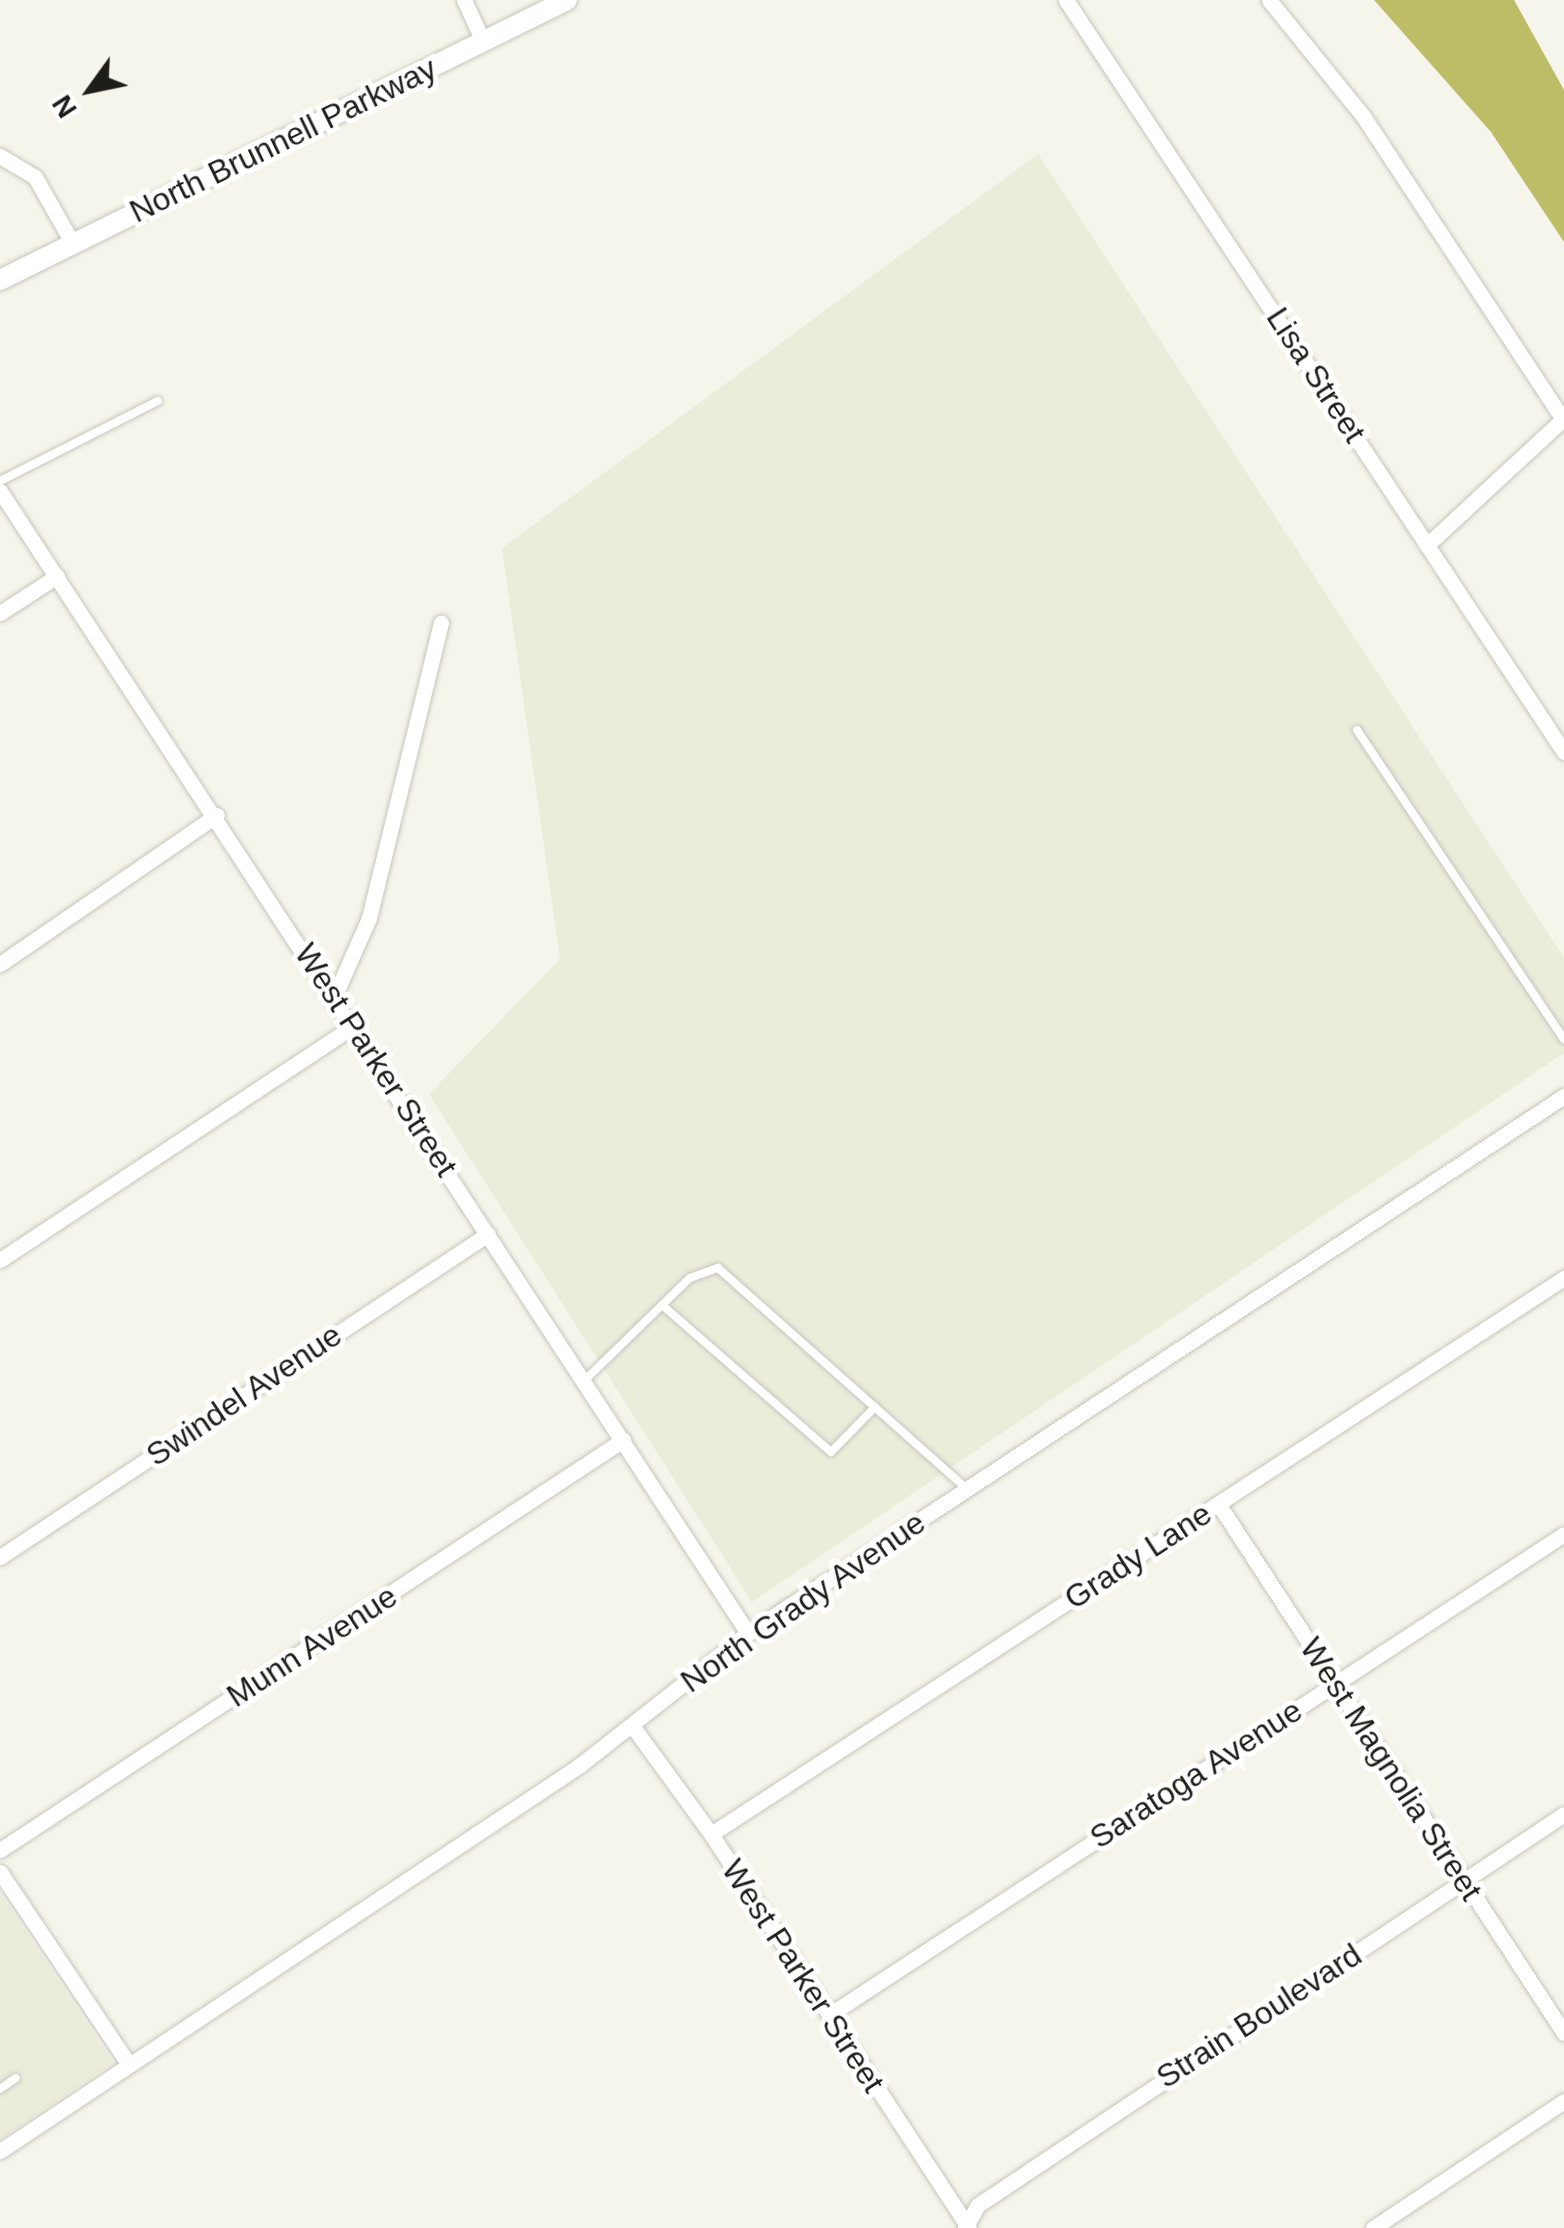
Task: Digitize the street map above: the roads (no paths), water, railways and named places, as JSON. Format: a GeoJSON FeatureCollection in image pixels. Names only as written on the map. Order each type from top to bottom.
{"type":"FeatureCollection","features":[{"type":"Feature","properties":{"kind":"street"},"geometry":{"type":"LineString","coordinates":[[464,0],[483,41]]}},
{"type":"Feature","properties":{"kind":"street","name":"North Brunnell Parkway"},"geometry":{"type":"LineString","coordinates":[[0,280],[566,0]]}},
{"type":"Feature","properties":{"kind":"street","name":"Lisa Street"},"geometry":{"type":"LineString","coordinates":[[1066,0],[1564,752]]}},
{"type":"Feature","properties":{"kind":"street"},"geometry":{"type":"LineString","coordinates":[[1269,0],[1363,116],[1564,419],[1451,529],[1427,545]]}},
{"type":"Feature","properties":{"kind":"street"},"geometry":{"type":"LineString","coordinates":[[0,156],[35,177],[73,244]]}},
{"type":"Feature","properties":{"kind":"street","name":"West Parker Street"},"geometry":{"type":"LineString","coordinates":[[0,491],[335,995],[748,1633]]}},
{"type":"Feature","properties":{"kind":"street"},"geometry":{"type":"LineString","coordinates":[[0,613],[57,576]]}},
{"type":"Feature","properties":{"kind":"street"},"geometry":{"type":"LineString","coordinates":[[335,995],[369,918],[442,622]]}},
{"type":"Feature","properties":{"kind":"street"},"geometry":{"type":"LineString","coordinates":[[0,964],[217,815]]}},
{"type":"Feature","properties":{"kind":"street"},"geometry":{"type":"LineString","coordinates":[[0,1260],[354,1026]]}},
{"type":"Feature","properties":{"kind":"street","name":"North Grady Avenue"},"geometry":{"type":"LineString","coordinates":[[0,2151],[634,1727],[748,1633],[1564,1096]]}},
{"type":"Feature","properties":{"kind":"street","name":"Swindel Avenue"},"geometry":{"type":"LineString","coordinates":[[0,1557],[488,1234]]}},
{"type":"Feature","properties":{"kind":"street","name":"Grady Lane"},"geometry":{"type":"LineString","coordinates":[[711,1834],[1564,1278]]}},
{"type":"Feature","properties":{"kind":"street","name":"Munn Avenue"},"geometry":{"type":"LineString","coordinates":[[0,1850],[623,1440]]}},
{"type":"Feature","properties":{"kind":"street","name":"West Magnolia Street"},"geometry":{"type":"LineString","coordinates":[[1219,1504],[1564,2033]]}},
{"type":"Feature","properties":{"kind":"street","name":"Saratoga Avenue"},"geometry":{"type":"LineString","coordinates":[[828,2014],[1564,1534]]}},
{"type":"Feature","properties":{"kind":"street","name":"West Parker Street"},"geometry":{"type":"LineString","coordinates":[[634,1727],[711,1834],[967,2227]]}},
{"type":"Feature","properties":{"kind":"street","name":"Strain Boulevard"},"geometry":{"type":"LineString","coordinates":[[967,2227],[978,2206],[1564,1814]]}},
{"type":"Feature","properties":{"kind":"street"},"geometry":{"type":"LineString","coordinates":[[0,1872],[128,2066]]}},
{"type":"Feature","properties":{"kind":"street"},"geometry":{"type":"LineString","coordinates":[[1372,2228],[1564,2100]]}},
{"type":"Feature","properties":{"kind":"lane"},"geometry":{"type":"LineString","coordinates":[[0,481],[158,401]]}},
{"type":"Feature","properties":{"kind":"lane"},"geometry":{"type":"LineString","coordinates":[[1357,730],[1564,1039]]}},
{"type":"Feature","properties":{"kind":"lane"},"geometry":{"type":"LineString","coordinates":[[584,1381],[690,1278],[718,1268],[967,1489]]}},
{"type":"Feature","properties":{"kind":"lane"},"geometry":{"type":"LineString","coordinates":[[662,1305],[831,1452],[875,1407]]}},
{"type":"Feature","properties":{"kind":"lane"},"geometry":{"type":"LineString","coordinates":[[0,2089],[16,2078]]}}]}
